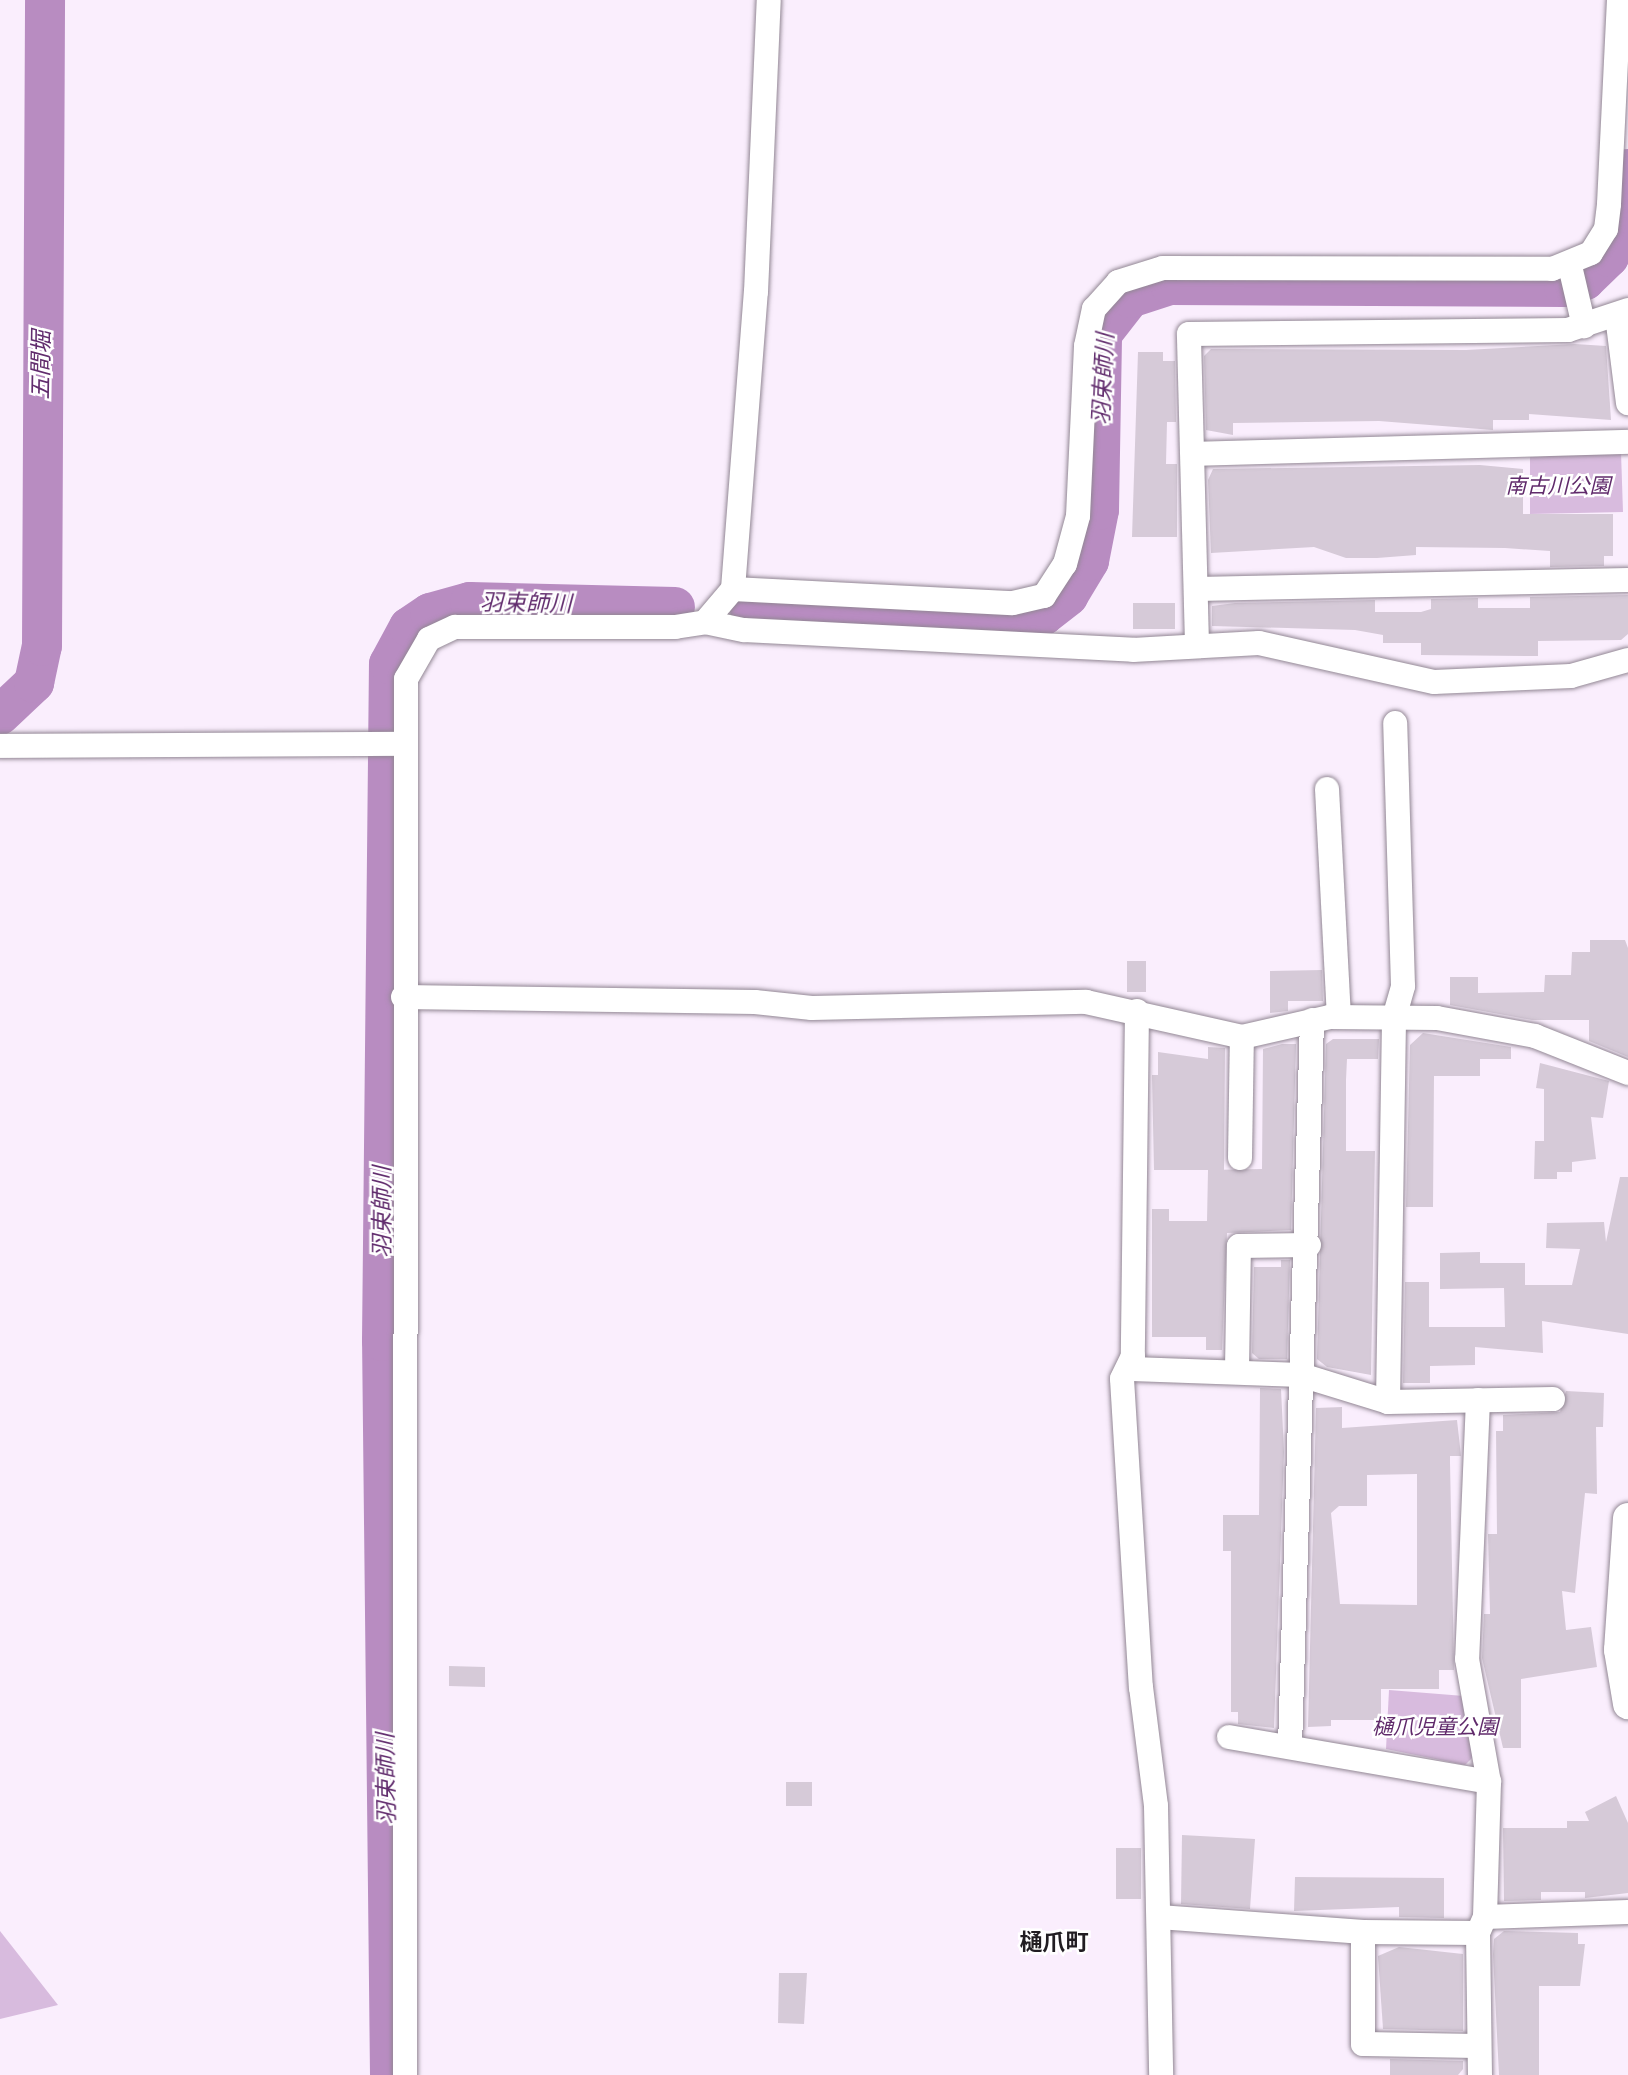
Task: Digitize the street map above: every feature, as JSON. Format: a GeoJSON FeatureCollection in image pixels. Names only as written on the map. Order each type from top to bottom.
{"type":"FeatureCollection","features":[{"type":"Feature","properties":{"kind":"main road"},"geometry":{"type":"LineString","coordinates":[[1628,1518],[1619,1650],[1628,1704]]}},
{"type":"Feature","properties":{"kind":"street"},"geometry":{"type":"LineString","coordinates":[[705,622],[733,589],[756,292],[769,0]]}},
{"type":"Feature","properties":{"kind":"street"},"geometry":{"type":"LineString","coordinates":[[733,589],[1013,603],[1044,596],[1065,564],[1078,516],[1086,346],[1094,309],[1118,282],[1163,268],[1570,266],[1591,253],[1606,229],[1622,20]]}},
{"type":"Feature","properties":{"kind":"street"},"geometry":{"type":"LineString","coordinates":[[1570,266],[1584,326]]}},
{"type":"Feature","properties":{"kind":"street"},"geometry":{"type":"LineString","coordinates":[[1197,644],[1189,334],[1584,326],[1622,313],[1628,402]]}},
{"type":"Feature","properties":{"kind":"street"},"geometry":{"type":"LineString","coordinates":[[1193,454],[1628,442]]}},
{"type":"Feature","properties":{"kind":"street"},"geometry":{"type":"LineString","coordinates":[[1197,589],[1628,580]]}},
{"type":"Feature","properties":{"kind":"street"},"geometry":{"type":"LineString","coordinates":[[405,2075],[402,744],[413,659],[429,639],[455,627],[496,623],[676,627],[705,622],[744,631],[1133,650],[1197,644],[1259,643],[1434,682],[1570,676],[1628,660]]}},
{"type":"Feature","properties":{"kind":"street"},"geometry":{"type":"LineString","coordinates":[[1388,1402],[1394,1018],[1403,986],[1395,723]]}},
{"type":"Feature","properties":{"kind":"street"},"geometry":{"type":"LineString","coordinates":[[0,746],[402,744]]}},
{"type":"Feature","properties":{"kind":"street"},"geometry":{"type":"LineString","coordinates":[[1327,789],[1339,1017]]}},
{"type":"Feature","properties":{"kind":"street"},"geometry":{"type":"LineString","coordinates":[[403,998],[755,1002],[812,1008],[1086,1002],[1138,1011],[1153,1021],[1242,1037],[1312,1020],[1339,1017],[1469,1021],[1522,1033],[1628,1073]]}},
{"type":"Feature","properties":{"kind":"street"},"geometry":{"type":"LineString","coordinates":[[1138,1011],[1132,1368],[1122,1379],[1159,1917],[1161,2075]]}},
{"type":"Feature","properties":{"kind":"street"},"geometry":{"type":"LineString","coordinates":[[1290,1746],[1301,1376],[1309,1245],[1312,1020]]}},
{"type":"Feature","properties":{"kind":"street"},"geometry":{"type":"LineString","coordinates":[[1240,1158],[1242,1037]]}},
{"type":"Feature","properties":{"kind":"street"},"geometry":{"type":"LineString","coordinates":[[1237,1370],[1239,1246],[1309,1245]]}},
{"type":"Feature","properties":{"kind":"street"},"geometry":{"type":"LineString","coordinates":[[1132,1368],[1237,1370],[1301,1376],[1388,1402],[1553,1399]]}},
{"type":"Feature","properties":{"kind":"street"},"geometry":{"type":"LineString","coordinates":[[1478,1400],[1467,1658],[1489,1782],[1478,2046],[1480,2075]]}},
{"type":"Feature","properties":{"kind":"street"},"geometry":{"type":"LineString","coordinates":[[1229,1737],[1489,1782]]}},
{"type":"Feature","properties":{"kind":"street"},"geometry":{"type":"LineString","coordinates":[[1159,1917],[1363,1932],[1628,1912]]}},
{"type":"Feature","properties":{"kind":"street"},"geometry":{"type":"LineString","coordinates":[[1363,1932],[1363,2044],[1478,2046]]}},
{"type":"Feature","properties":{"kind":"green space","name":"南古川公園"},"geometry":{"type":"Polygon","coordinates":[[[1621,452],[1623,512],[1530,514],[1530,457],[1621,452]]]}},
{"type":"Feature","properties":{"kind":"green space","name":"樋爪児童公園"},"geometry":{"type":"Polygon","coordinates":[[[1389,1690],[1464,1696],[1475,1755],[1465,1765],[1386,1749],[1389,1690]]]}},
{"type":"Feature","properties":{"kind":"green space"},"geometry":{"type":"Polygon","coordinates":[[[0,1931],[58,2005],[0,2019],[0,1931]]]}},
{"type":"Feature","properties":{"kind":"building"},"geometry":{"type":"Polygon","coordinates":[[[1575,344],[1606,346],[1611,420],[1529,414],[1529,420],[1493,420],[1493,430],[1379,421],[1233,423],[1233,435],[1206,430],[1204,356],[1211,349],[1466,350],[1575,344]]]}},
{"type":"Feature","properties":{"kind":"building"},"geometry":{"type":"Polygon","coordinates":[[[1138,352],[1163,352],[1163,361],[1175,361],[1176,422],[1167,422],[1166,464],[1177,464],[1177,537],[1132,537],[1138,352]]]}},
{"type":"Feature","properties":{"kind":"building"},"geometry":{"type":"Polygon","coordinates":[[[1480,465],[1523,469],[1523,514],[1613,514],[1613,556],[1604,556],[1604,566],[1550,567],[1550,551],[1505,548],[1416,547],[1416,555],[1377,558],[1346,558],[1314,547],[1211,553],[1208,480],[1213,469],[1480,465]]]}},
{"type":"Feature","properties":{"kind":"building"},"geometry":{"type":"Polygon","coordinates":[[[1628,595],[1628,634],[1621,640],[1538,641],[1538,656],[1421,655],[1421,643],[1383,643],[1383,635],[1355,630],[1212,626],[1212,606],[1235,603],[1375,600],[1375,612],[1421,612],[1431,609],[1431,599],[1478,598],[1478,608],[1530,608],[1530,597],[1628,595]]]}},
{"type":"Feature","properties":{"kind":"building"},"geometry":{"type":"Polygon","coordinates":[[[1133,603],[1175,603],[1175,629],[1133,629],[1133,603]]]}},
{"type":"Feature","properties":{"kind":"building"},"geometry":{"type":"Polygon","coordinates":[[[1590,940],[1625,940],[1628,948],[1628,1057],[1589,1041],[1589,1020],[1532,1020],[1450,1005],[1450,977],[1478,977],[1478,993],[1544,992],[1545,975],[1571,975],[1572,952],[1590,952],[1590,940]]]}},
{"type":"Feature","properties":{"kind":"building"},"geometry":{"type":"Polygon","coordinates":[[[1127,961],[1146,961],[1146,992],[1127,992],[1127,961]]]}},
{"type":"Feature","properties":{"kind":"building"},"geometry":{"type":"Polygon","coordinates":[[[1322,970],[1323,1001],[1288,1001],[1288,1011],[1270,1013],[1270,971],[1322,970]]]}},
{"type":"Feature","properties":{"kind":"building"},"geometry":{"type":"Polygon","coordinates":[[[1423,1033],[1511,1047],[1511,1059],[1480,1059],[1480,1076],[1434,1076],[1433,1207],[1406,1207],[1410,1045],[1423,1033]]]}},
{"type":"Feature","properties":{"kind":"building"},"geometry":{"type":"Polygon","coordinates":[[[1333,1039],[1379,1039],[1378,1059],[1347,1059],[1346,1080],[1346,1151],[1375,1151],[1371,1375],[1327,1367],[1317,1359],[1326,1044],[1333,1039]]]}},
{"type":"Feature","properties":{"kind":"building"},"geometry":{"type":"Polygon","coordinates":[[[1296,1044],[1291,1230],[1227,1233],[1222,1350],[1206,1350],[1206,1337],[1152,1337],[1152,1209],[1169,1209],[1169,1221],[1207,1221],[1208,1170],[1262,1169],[1263,1049],[1296,1044]]]}},
{"type":"Feature","properties":{"kind":"building"},"geometry":{"type":"Polygon","coordinates":[[[1208,1047],[1225,1048],[1224,1170],[1154,1170],[1152,1075],[1158,1075],[1158,1052],[1208,1059],[1208,1047]]]}},
{"type":"Feature","properties":{"kind":"building"},"geometry":{"type":"Polygon","coordinates":[[[1540,1063],[1609,1081],[1603,1118],[1591,1117],[1596,1159],[1572,1162],[1572,1172],[1557,1172],[1557,1179],[1534,1179],[1535,1141],[1544,1141],[1544,1089],[1536,1088],[1540,1063]]]}},
{"type":"Feature","properties":{"kind":"building"},"geometry":{"type":"Polygon","coordinates":[[[1620,1177],[1628,1177],[1628,1334],[1542,1321],[1543,1353],[1475,1347],[1475,1365],[1430,1366],[1430,1383],[1403,1383],[1405,1282],[1429,1282],[1429,1327],[1505,1327],[1504,1288],[1440,1289],[1440,1253],[1480,1252],[1480,1263],[1525,1263],[1525,1285],[1572,1285],[1580,1249],[1546,1248],[1547,1223],[1604,1222],[1606,1242],[1620,1177]]]}},
{"type":"Feature","properties":{"kind":"building"},"geometry":{"type":"Polygon","coordinates":[[[1281,1260],[1290,1260],[1287,1359],[1259,1359],[1252,1353],[1254,1267],[1281,1267],[1281,1260]]]}},
{"type":"Feature","properties":{"kind":"building"},"geometry":{"type":"Polygon","coordinates":[[[1260,1388],[1281,1389],[1284,1452],[1274,1728],[1238,1724],[1238,1712],[1231,1712],[1231,1551],[1223,1551],[1223,1515],[1259,1515],[1260,1388]]]}},
{"type":"Feature","properties":{"kind":"building"},"geometry":{"type":"Polygon","coordinates":[[[1566,1391],[1604,1393],[1603,1427],[1596,1427],[1597,1494],[1585,1493],[1575,1593],[1562,1591],[1566,1630],[1591,1627],[1597,1667],[1521,1679],[1521,1748],[1503,1748],[1482,1658],[1484,1614],[1490,1614],[1488,1534],[1497,1534],[1496,1431],[1503,1431],[1503,1415],[1560,1412],[1566,1391]]]}},
{"type":"Feature","properties":{"kind":"building"},"geometry":{"type":"Polygon","coordinates":[[[1342,1407],[1342,1428],[1457,1420],[1461,1456],[1450,1456],[1454,1670],[1439,1670],[1439,1689],[1381,1689],[1381,1720],[1331,1720],[1331,1726],[1308,1727],[1316,1408],[1342,1407]],[[1417,1474],[1367,1475],[1367,1506],[1339,1506],[1331,1513],[1340,1604],[1417,1605],[1417,1474]]]}},
{"type":"Feature","properties":{"kind":"building"},"geometry":{"type":"Polygon","coordinates":[[[449,1666],[485,1667],[485,1687],[449,1686],[449,1666]]]}},
{"type":"Feature","properties":{"kind":"building"},"geometry":{"type":"Polygon","coordinates":[[[786,1782],[812,1782],[812,1806],[786,1806],[786,1782]]]}},
{"type":"Feature","properties":{"kind":"building"},"geometry":{"type":"Polygon","coordinates":[[[1616,1796],[1628,1823],[1628,1893],[1585,1898],[1585,1892],[1541,1892],[1541,1900],[1504,1901],[1503,1828],[1567,1828],[1567,1821],[1589,1821],[1585,1812],[1616,1796]]]}},
{"type":"Feature","properties":{"kind":"building"},"geometry":{"type":"Polygon","coordinates":[[[1182,1835],[1255,1839],[1250,1909],[1181,1904],[1182,1835]]]}},
{"type":"Feature","properties":{"kind":"building"},"geometry":{"type":"Polygon","coordinates":[[[1116,1848],[1141,1848],[1141,1899],[1116,1899],[1116,1848]]]}},
{"type":"Feature","properties":{"kind":"building"},"geometry":{"type":"Polygon","coordinates":[[[1295,1877],[1444,1878],[1444,1918],[1399,1917],[1399,1907],[1294,1911],[1295,1877]]]}},
{"type":"Feature","properties":{"kind":"building"},"geometry":{"type":"Polygon","coordinates":[[[1504,1931],[1578,1933],[1578,1944],[1585,1944],[1580,1986],[1539,1986],[1539,2075],[1499,2075],[1493,1954],[1494,1939],[1504,1931]]]}},
{"type":"Feature","properties":{"kind":"building"},"geometry":{"type":"Polygon","coordinates":[[[1399,1947],[1463,1954],[1463,2031],[1383,2029],[1378,1956],[1399,1947]]]}},
{"type":"Feature","properties":{"kind":"building"},"geometry":{"type":"Polygon","coordinates":[[[779,1973],[807,1973],[804,2024],[778,2023],[779,1973]]]}},
{"type":"Feature","properties":{"kind":"building"},"geometry":{"type":"Polygon","coordinates":[[[1390,2059],[1463,2061],[1463,2069],[1458,2075],[1390,2075],[1390,2059]]]}},
{"type":"Feature","properties":{"kind":"waterway","name":"五間堀"},"geometry":{"type":"LineString","coordinates":[[0,715],[34,683],[42,646],[45,0]]}},
{"type":"Feature","properties":{"kind":"waterway","name":"羽束師川"},"geometry":{"type":"LineString","coordinates":[[750,610],[1044,615],[1068,596],[1089,561],[1099,510],[1102,334],[1130,298],[1170,285],[1564,287],[1585,280],[1609,257],[1626,213],[1628,169]]}},
{"type":"Feature","properties":{"kind":"waterway","name":"羽束師川"},"geometry":{"type":"LineString","coordinates":[[390,2075],[382,1341],[389,664],[409,627],[430,613],[470,602],[675,607]]}},
{"type":"Feature","properties":{"kind":"district","name":"樋爪町"},"geometry":{"type":"Point","coordinates":[1054,1942]}}]}
